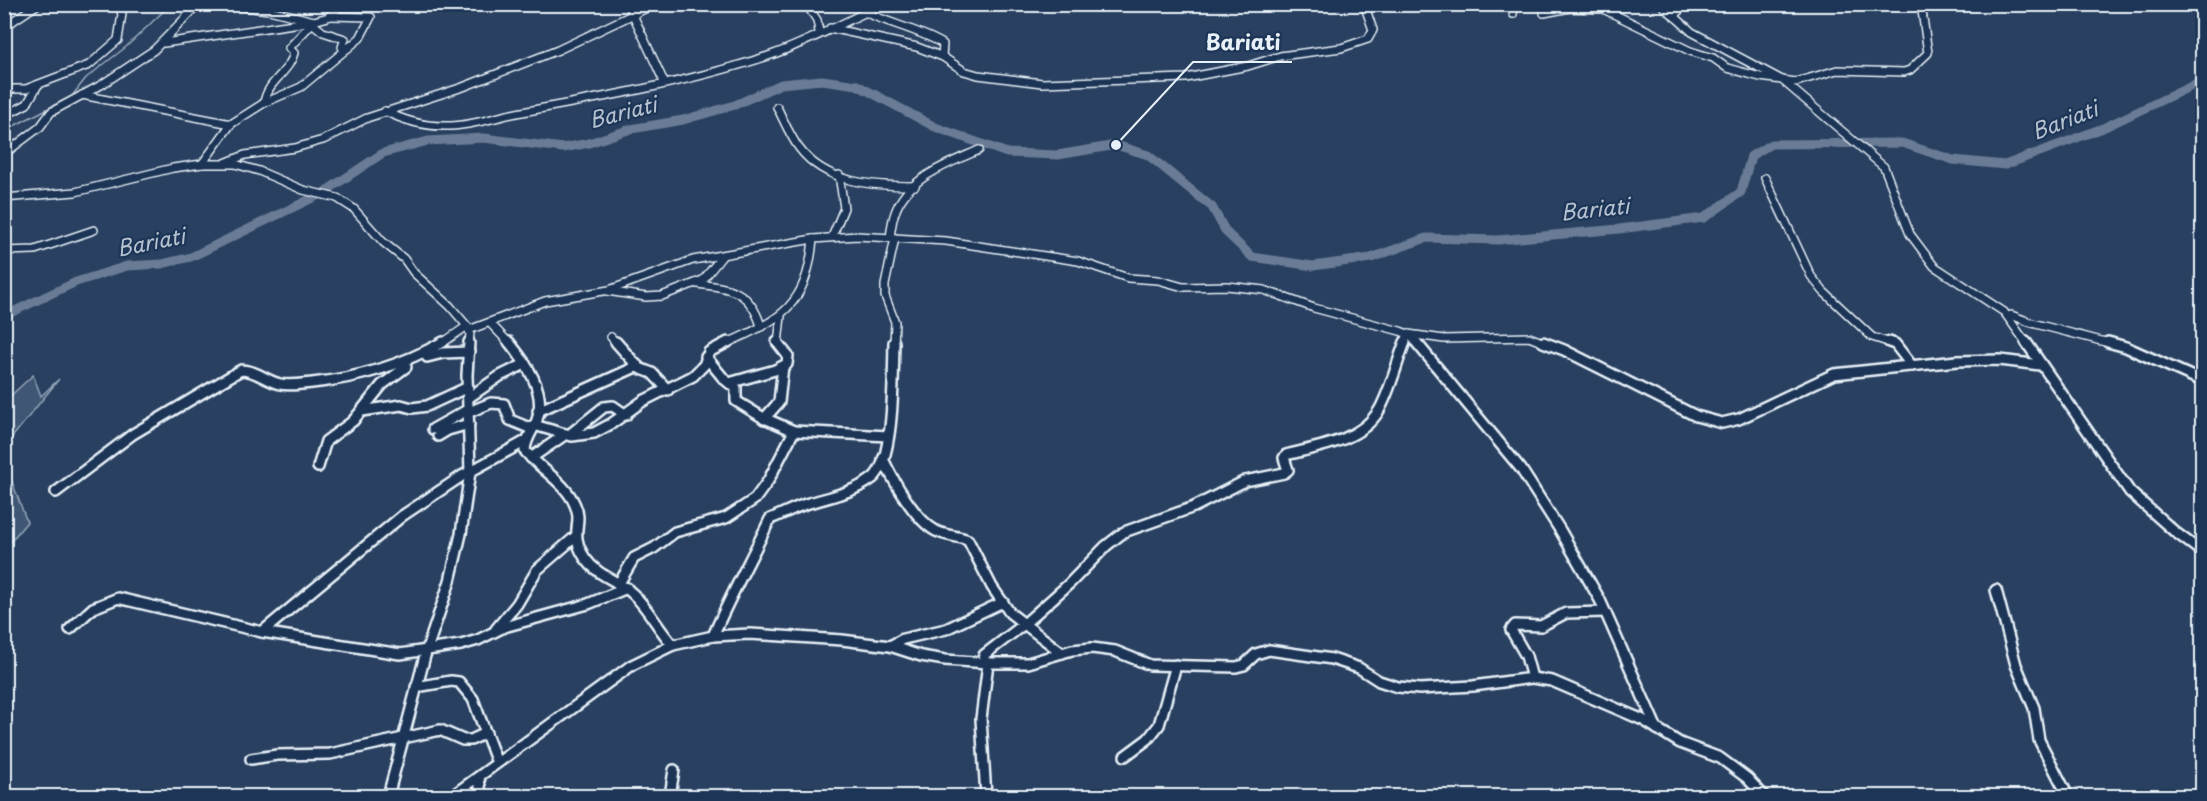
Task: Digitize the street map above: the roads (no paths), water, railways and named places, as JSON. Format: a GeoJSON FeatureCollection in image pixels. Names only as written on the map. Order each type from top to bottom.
{"type":"FeatureCollection","features":[{"type":"Feature","properties":{"kind":"street"},"geometry":{"type":"LineString","coordinates":[[4,27],[38,4]]}},
{"type":"Feature","properties":{"kind":"street"},"geometry":{"type":"LineString","coordinates":[[4,89],[21,90],[89,65],[116,44],[122,19],[118,4]]}},
{"type":"Feature","properties":{"kind":"street"},"geometry":{"type":"LineString","coordinates":[[4,154],[40,126],[46,116],[110,79],[164,43],[199,4]]}},
{"type":"Feature","properties":{"kind":"street"},"geometry":{"type":"LineString","coordinates":[[219,4],[269,10],[313,22],[323,32],[345,39],[342,47],[348,48]]}},
{"type":"Feature","properties":{"kind":"street"},"geometry":{"type":"LineString","coordinates":[[330,16],[343,4]]}},
{"type":"Feature","properties":{"kind":"street"},"geometry":{"type":"LineString","coordinates":[[628,4],[664,82]]}},
{"type":"Feature","properties":{"kind":"street"},"geometry":{"type":"LineString","coordinates":[[225,163],[245,155],[295,148],[317,142],[385,111],[463,87],[558,50],[655,4]]}},
{"type":"Feature","properties":{"kind":"street"},"geometry":{"type":"LineString","coordinates":[[806,4],[817,20],[819,32]]}},
{"type":"Feature","properties":{"kind":"street"},"geometry":{"type":"LineString","coordinates":[[385,111],[401,120],[431,125],[486,124],[514,113],[600,98],[703,75],[756,59],[883,4]]}},
{"type":"Feature","properties":{"kind":"street"},"geometry":{"type":"LineString","coordinates":[[830,27],[884,38],[942,56],[964,70],[1028,83],[1186,78],[1259,63],[1280,56],[1334,50],[1368,39],[1373,30],[1364,4]]}},
{"type":"Feature","properties":{"kind":"street"},"geometry":{"type":"LineString","coordinates":[[1513,14],[1515,4]]}},
{"type":"Feature","properties":{"kind":"street"},"geometry":{"type":"LineString","coordinates":[[1593,4],[1690,51],[1713,58],[1732,70],[1798,82],[1821,73],[1845,70],[1891,72],[1910,70],[1928,52],[1921,4]]}},
{"type":"Feature","properties":{"kind":"street"},"geometry":{"type":"LineString","coordinates":[[1661,4],[1692,32],[1737,54],[1779,79],[1887,170],[1907,231],[1924,257],[1939,270],[2004,312],[2032,323],[2126,347],[2202,381]]}},
{"type":"Feature","properties":{"kind":"street"},"geometry":{"type":"LineString","coordinates":[[1675,17],[1683,4]]}},
{"type":"Feature","properties":{"kind":"street"},"geometry":{"type":"LineString","coordinates":[[1843,4],[1858,4]]}},
{"type":"Feature","properties":{"kind":"street"},"geometry":{"type":"LineString","coordinates":[[1544,13],[1570,8],[1605,9]]}},
{"type":"Feature","properties":{"kind":"street"},"geometry":{"type":"LineString","coordinates":[[863,11],[888,23],[933,36],[942,44],[942,56]]}},
{"type":"Feature","properties":{"kind":"street"},"geometry":{"type":"LineString","coordinates":[[164,43],[313,22],[330,16],[372,17],[366,24],[364,34],[299,89],[283,93],[231,124],[206,154],[202,164]]}},
{"type":"Feature","properties":{"kind":"street"},"geometry":{"type":"LineString","coordinates":[[264,103],[269,86],[292,61],[294,53],[289,48],[313,22]]}},
{"type":"Feature","properties":{"kind":"street"},"geometry":{"type":"LineString","coordinates":[[4,116],[27,104],[38,85]]}},
{"type":"Feature","properties":{"kind":"street"},"geometry":{"type":"LineString","coordinates":[[82,95],[231,124]]}},
{"type":"Feature","properties":{"kind":"street"},"geometry":{"type":"LineString","coordinates":[[777,107],[802,153],[816,164],[839,175],[873,186],[915,186]]}},
{"type":"Feature","properties":{"kind":"street"},"geometry":{"type":"LineString","coordinates":[[713,636],[729,597],[747,568],[770,519],[806,504],[836,497],[874,477],[883,458],[891,423],[895,322],[885,296],[885,285],[898,205],[915,186],[935,170],[979,150]]}},
{"type":"Feature","properties":{"kind":"street"},"geometry":{"type":"LineString","coordinates":[[4,198],[75,192],[173,168],[202,164],[225,163],[259,171],[303,190],[337,198],[363,217],[383,242],[404,259],[414,273],[450,306],[468,328],[470,472],[461,534],[450,581],[416,687],[388,796]]}},
{"type":"Feature","properties":{"kind":"street"},"geometry":{"type":"LineString","coordinates":[[832,237],[846,207],[845,191],[839,175]]}},
{"type":"Feature","properties":{"kind":"street"},"geometry":{"type":"LineString","coordinates":[[1765,178],[1811,276],[1823,291],[1872,337],[1895,344],[1912,366]]}},
{"type":"Feature","properties":{"kind":"street"},"geometry":{"type":"LineString","coordinates":[[4,252],[35,250],[94,230]]}},
{"type":"Feature","properties":{"kind":"street"},"geometry":{"type":"LineString","coordinates":[[56,492],[133,434],[241,370],[257,371],[272,382],[292,384],[352,376],[395,367],[415,359],[468,328],[490,323],[545,301],[606,291],[630,284],[677,264],[832,237],[946,241],[1078,261],[1128,278],[1158,280],[1183,287],[1227,286],[1264,290],[1314,308],[1408,334],[1444,339],[1529,337],[1564,350],[1696,416],[1722,423],[1739,419],[1833,374],[1981,360],[2040,365]]}},
{"type":"Feature","properties":{"kind":"street"},"geometry":{"type":"LineString","coordinates":[[729,382],[787,364],[788,358],[776,342],[781,316],[805,278],[811,260],[813,239]]}},
{"type":"Feature","properties":{"kind":"street"},"geometry":{"type":"LineString","coordinates":[[606,291],[656,297],[696,284],[708,275],[723,255]]}},
{"type":"Feature","properties":{"kind":"street"},"geometry":{"type":"LineString","coordinates":[[696,284],[716,286],[747,296],[756,309],[761,326]]}},
{"type":"Feature","properties":{"kind":"street"},"geometry":{"type":"LineString","coordinates":[[2004,312],[2019,330],[2040,365],[2130,492],[2175,532],[2202,552]]}},
{"type":"Feature","properties":{"kind":"street"},"geometry":{"type":"LineString","coordinates":[[469,424],[435,433],[469,410],[491,403],[504,404],[510,420],[533,427],[582,437],[594,433],[626,415],[651,396],[668,390],[695,373],[704,365],[706,357],[725,343],[781,316]]}},
{"type":"Feature","properties":{"kind":"street"},"geometry":{"type":"LineString","coordinates":[[490,323],[525,364],[536,383],[538,411],[526,441],[525,451],[567,492],[577,506],[575,537],[593,569],[622,587],[647,612],[663,636],[673,645]]}},
{"type":"Feature","properties":{"kind":"street"},"geometry":{"type":"LineString","coordinates":[[1408,334],[1427,353],[1470,405],[1531,483],[1580,563],[1658,729]]}},
{"type":"Feature","properties":{"kind":"street"},"geometry":{"type":"LineString","coordinates":[[988,663],[984,660],[984,655],[1070,584],[1106,546],[1125,532],[1194,507],[1245,481],[1284,473],[1288,470],[1284,458],[1286,455],[1342,441],[1372,421],[1378,412],[1408,334]]}},
{"type":"Feature","properties":{"kind":"street"},"geometry":{"type":"LineString","coordinates":[[611,338],[638,366],[652,373],[668,390]]}},
{"type":"Feature","properties":{"kind":"street"},"geometry":{"type":"LineString","coordinates":[[318,467],[326,441],[348,426],[382,385],[415,359],[443,353],[469,352]]}},
{"type":"Feature","properties":{"kind":"street"},"geometry":{"type":"LineString","coordinates":[[706,357],[737,390],[736,401],[764,419],[794,431],[888,436]]}},
{"type":"Feature","properties":{"kind":"street"},"geometry":{"type":"LineString","coordinates":[[362,411],[401,405],[427,406],[468,392],[525,364]]}},
{"type":"Feature","properties":{"kind":"street"},"geometry":{"type":"LineString","coordinates":[[538,411],[638,366]]}},
{"type":"Feature","properties":{"kind":"street"},"geometry":{"type":"LineString","coordinates":[[764,419],[774,413],[780,400],[783,366]]}},
{"type":"Feature","properties":{"kind":"street"},"geometry":{"type":"LineString","coordinates":[[531,459],[568,435],[604,407],[613,406],[626,415]]}},
{"type":"Feature","properties":{"kind":"street"},"geometry":{"type":"LineString","coordinates":[[70,628],[93,608],[117,598],[262,632],[389,654],[426,652],[478,640],[520,621],[588,604],[622,587],[628,565],[642,553],[654,548],[682,529],[726,518],[755,500],[768,481],[794,431]]}},
{"type":"Feature","properties":{"kind":"street"},"geometry":{"type":"LineString","coordinates":[[262,632],[286,615],[384,531],[445,485],[526,441]]}},
{"type":"Feature","properties":{"kind":"street"},"geometry":{"type":"LineString","coordinates":[[883,458],[888,473],[926,525],[936,531],[968,540],[1009,612],[1023,625],[1049,640],[1062,653]]}},
{"type":"Feature","properties":{"kind":"street"},"geometry":{"type":"LineString","coordinates":[[495,631],[517,604],[537,570],[575,537]]}},
{"type":"Feature","properties":{"kind":"street"},"geometry":{"type":"LineString","coordinates":[[1996,590],[2016,665],[2034,708],[2039,740],[2068,796]]}},
{"type":"Feature","properties":{"kind":"street"},"geometry":{"type":"LineString","coordinates":[[890,645],[903,639],[946,629],[1003,602]]}},
{"type":"Feature","properties":{"kind":"street"},"geometry":{"type":"LineString","coordinates":[[1532,678],[1526,656],[1511,630],[1515,624],[1541,626],[1566,613],[1605,612]]}},
{"type":"Feature","properties":{"kind":"street"},"geometry":{"type":"LineString","coordinates":[[452,796],[632,665],[673,645],[713,636],[750,634],[890,645],[929,657],[988,663],[1028,663],[1080,648],[1092,648],[1115,651],[1150,665],[1236,667],[1244,665],[1256,654],[1269,650],[1332,659],[1359,668],[1379,681],[1398,687],[1420,689],[1473,686],[1532,678],[1552,681],[1618,708],[1680,743],[1730,764],[1764,796]]}},
{"type":"Feature","properties":{"kind":"street"},"geometry":{"type":"LineString","coordinates":[[986,796],[981,719],[988,663]]}},
{"type":"Feature","properties":{"kind":"street"},"geometry":{"type":"LineString","coordinates":[[1125,756],[1154,733],[1164,713],[1171,677],[1176,665]]}},
{"type":"Feature","properties":{"kind":"street"},"geometry":{"type":"LineString","coordinates":[[416,687],[451,681],[459,682],[473,699],[497,764]]}},
{"type":"Feature","properties":{"kind":"street"},"geometry":{"type":"LineString","coordinates":[[251,759],[277,755],[330,754],[440,730],[463,740],[471,740],[486,733]]}},
{"type":"Feature","properties":{"kind":"street"},"geometry":{"type":"LineString","coordinates":[[670,796],[674,770]]}},
{"type":"Feature","properties":{"kind":"street"},"geometry":{"type":"LineString","coordinates":[[479,777],[481,796]]}},
{"type":"Feature","properties":{"kind":"waterway"},"geometry":{"type":"LineString","coordinates":[[4,131],[72,96],[86,78],[126,47],[171,4]]}},
{"type":"Feature","properties":{"kind":"waterway","name":"Bariati"},"geometry":{"type":"LineString","coordinates":[[4,316],[76,282],[127,266],[162,264],[191,257],[323,193],[383,153],[428,141],[484,138],[563,148],[589,143],[631,129],[683,120],[735,105],[781,84],[822,80],[857,85],[935,127],[1007,153],[1058,155],[1116,145],[1148,155],[1212,207],[1226,232],[1252,257],[1313,266],[1371,258],[1426,238],[1498,240],[1619,229],[1704,218],[1741,192],[1751,156],[1771,144],[1902,143],[1953,160],[2005,165],[2103,128],[2202,81]]}},
{"type":"Feature","properties":{"kind":"place","name":"Bariati"},"geometry":{"type":"Point","coordinates":[1116,145]}}]}
